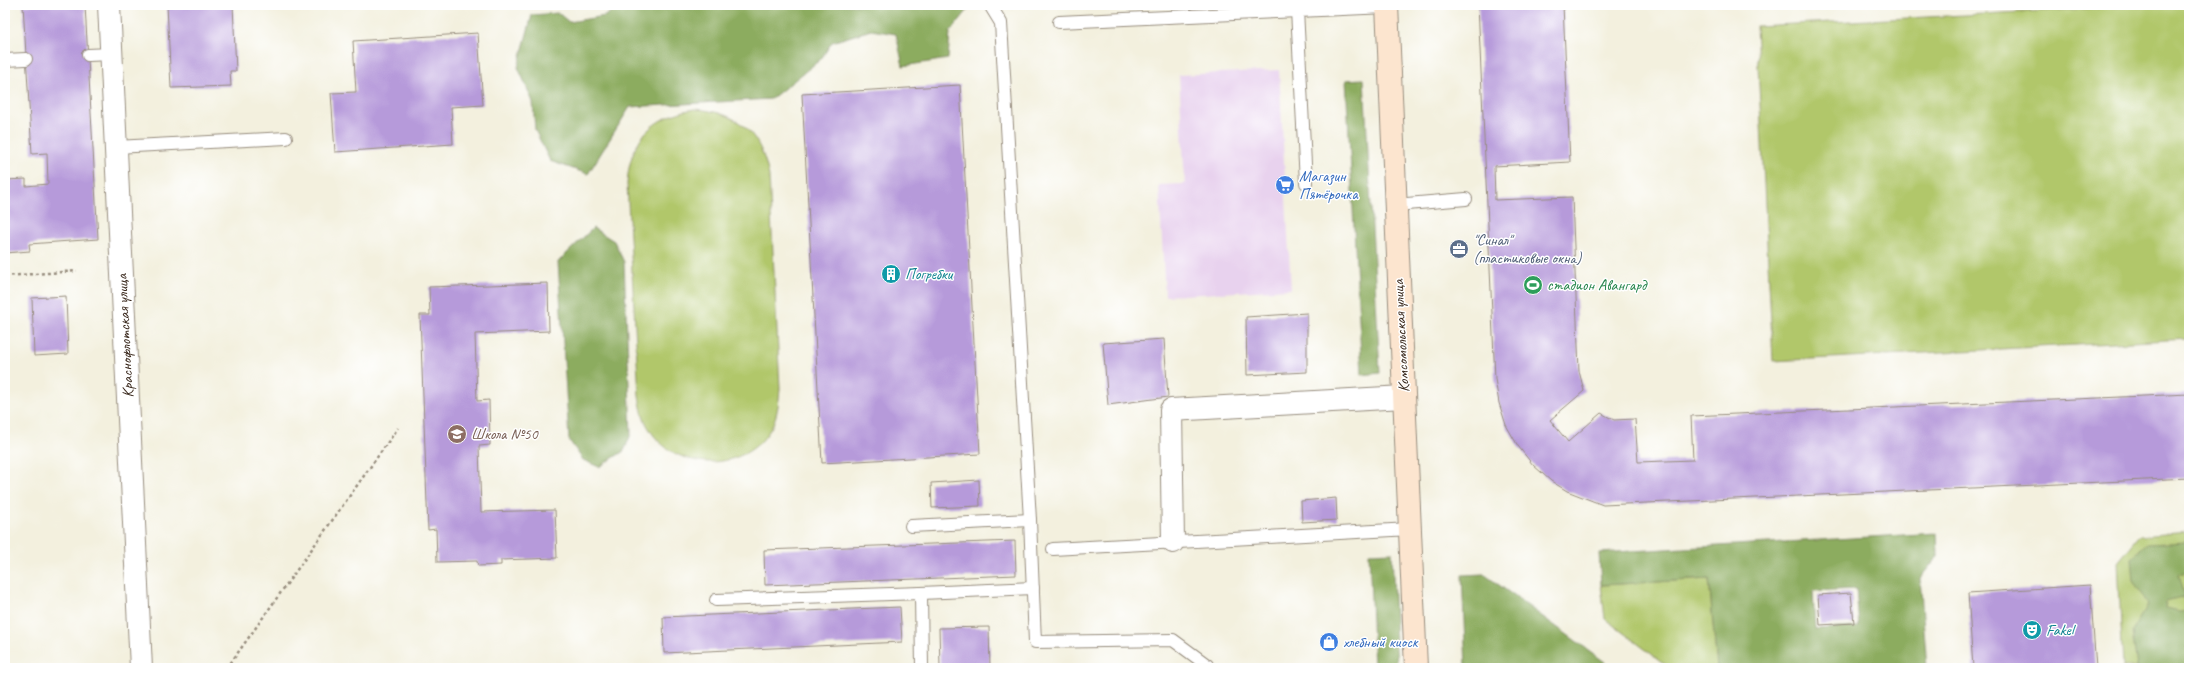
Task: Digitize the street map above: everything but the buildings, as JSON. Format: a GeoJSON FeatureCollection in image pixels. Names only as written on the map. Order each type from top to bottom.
{"type":"FeatureCollection","features":[{"type":"Feature","properties":{"kind":"street","name":"Краснофлотская улица"},"geometry":{"type":"LineString","coordinates":[[109,5],[141,668]]}},
{"type":"Feature","properties":{"kind":"street","name":"Комсомольская улица"},"geometry":{"type":"LineString","coordinates":[[1387,6],[1416,668]]}},
{"type":"Feature","properties":{"kind":"street"},"geometry":{"type":"LineString","coordinates":[[1173,542],[1170,410],[1404,398]]}},
{"type":"Feature","properties":{"kind":"lane"},"geometry":{"type":"LineString","coordinates":[[990,5],[1001,23],[1030,520],[1034,642],[1173,640],[1207,665],[1208,668]]}},
{"type":"Feature","properties":{"kind":"lane"},"geometry":{"type":"LineString","coordinates":[[1059,22],[1387,6]]}},
{"type":"Feature","properties":{"kind":"lane"},"geometry":{"type":"LineString","coordinates":[[1297,10],[1306,183]]}},
{"type":"Feature","properties":{"kind":"lane"},"geometry":{"type":"LineString","coordinates":[[88,55],[111,54]]}},
{"type":"Feature","properties":{"kind":"lane"},"geometry":{"type":"LineString","coordinates":[[5,60],[26,59]]}},
{"type":"Feature","properties":{"kind":"lane"},"geometry":{"type":"LineString","coordinates":[[116,147],[286,138]]}},
{"type":"Feature","properties":{"kind":"lane"},"geometry":{"type":"LineString","coordinates":[[1395,204],[1466,199]]}},
{"type":"Feature","properties":{"kind":"lane"},"geometry":{"type":"LineString","coordinates":[[911,526],[1030,520]]}},
{"type":"Feature","properties":{"kind":"lane"},"geometry":{"type":"LineString","coordinates":[[1053,549],[1410,529]]}},
{"type":"Feature","properties":{"kind":"lane"},"geometry":{"type":"LineString","coordinates":[[716,600],[1033,588]]}},
{"type":"Feature","properties":{"kind":"lane"},"geometry":{"type":"LineString","coordinates":[[921,593],[922,668]]}},
{"type":"Feature","properties":{"kind":"path"},"geometry":{"type":"LineString","coordinates":[[5,276],[77,271]]}},
{"type":"Feature","properties":{"kind":"path"},"geometry":{"type":"LineString","coordinates":[[227,668],[398,428]]}},
{"type":"Feature","properties":{"kind":"shaded area"},"geometry":{"type":"Polygon","coordinates":[[[1279,70],[1291,289],[1165,296],[1159,185],[1185,184],[1179,75],[1279,70]]]}},
{"type":"Feature","properties":{"kind":"green space"},"geometry":{"type":"Polygon","coordinates":[[[620,5],[972,5],[950,32],[948,59],[903,66],[896,34],[871,30],[832,42],[821,59],[771,99],[630,107],[588,174],[550,161],[535,130],[533,102],[518,67],[532,15],[558,13],[569,22],[605,16],[620,5]]]}},
{"type":"Feature","properties":{"kind":"green space"},"geometry":{"type":"Polygon","coordinates":[[[2154,5],[2189,5],[2189,339],[1773,361],[1756,26],[2154,5]]]}},
{"type":"Feature","properties":{"kind":"green space"},"geometry":{"type":"Polygon","coordinates":[[[1364,79],[1380,373],[1362,375],[1346,80],[1364,79]]]}},
{"type":"Feature","properties":{"kind":"green space"},"geometry":{"type":"Polygon","coordinates":[[[694,109],[710,111],[723,115],[735,120],[745,127],[760,147],[769,176],[780,388],[779,402],[773,424],[763,440],[748,452],[732,459],[714,462],[695,461],[678,455],[662,445],[650,430],[646,422],[639,396],[627,184],[629,168],[638,143],[645,133],[665,118],[694,109]]]}},
{"type":"Feature","properties":{"kind":"green space"},"geometry":{"type":"Polygon","coordinates":[[[593,228],[614,241],[624,262],[631,434],[624,451],[599,467],[583,460],[569,440],[558,262],[593,228]]]}},
{"type":"Feature","properties":{"kind":"green space"},"geometry":{"type":"Polygon","coordinates":[[[2189,532],[2189,668],[2123,668],[2118,562],[2139,536],[2189,532]]]}},
{"type":"Feature","properties":{"kind":"green space"},"geometry":{"type":"Polygon","coordinates":[[[1937,533],[1938,556],[1920,578],[1927,668],[1717,668],[1709,579],[1601,585],[1599,553],[1937,533]],[[1856,589],[1813,591],[1815,629],[1859,627],[1856,589]]]}},
{"type":"Feature","properties":{"kind":"green space"},"geometry":{"type":"Polygon","coordinates":[[[2189,542],[2189,574],[2185,572],[2179,575],[2185,597],[2166,602],[2165,609],[2179,612],[2189,611],[2189,668],[2137,668],[2132,631],[2148,605],[2133,581],[2131,558],[2147,544],[2189,542]]]}},
{"type":"Feature","properties":{"kind":"green space"},"geometry":{"type":"Polygon","coordinates":[[[1392,552],[1397,668],[1374,668],[1369,553],[1392,552]]]}},
{"type":"Feature","properties":{"kind":"green space"},"geometry":{"type":"Polygon","coordinates":[[[1484,574],[1613,668],[1466,668],[1462,575],[1484,574]]]}},
{"type":"Feature","properties":{"kind":"green space"},"geometry":{"type":"Polygon","coordinates":[[[1709,579],[1717,668],[1670,668],[1605,619],[1601,585],[1709,579]]]}},
{"type":"Feature","properties":{"kind":"place","name":"Магазин Пятёрочка"},"geometry":{"type":"Point","coordinates":[1285,185]}},
{"type":"Feature","properties":{"kind":"place","name":"\"Синал\" (пластиковые окна)"},"geometry":{"type":"Point","coordinates":[1459,249]}},
{"type":"Feature","properties":{"kind":"place","name":"Погребки"},"geometry":{"type":"Point","coordinates":[891,274]}},
{"type":"Feature","properties":{"kind":"place","name":"стадион Авангард"},"geometry":{"type":"Point","coordinates":[1533,285]}},
{"type":"Feature","properties":{"kind":"place","name":"Школа №50"},"geometry":{"type":"Point","coordinates":[457,434]}},
{"type":"Feature","properties":{"kind":"place","name":"Fakel"},"geometry":{"type":"Point","coordinates":[2032,630]}},
{"type":"Feature","properties":{"kind":"place","name":"хлебный киоск"},"geometry":{"type":"Point","coordinates":[1329,642]}}]}
